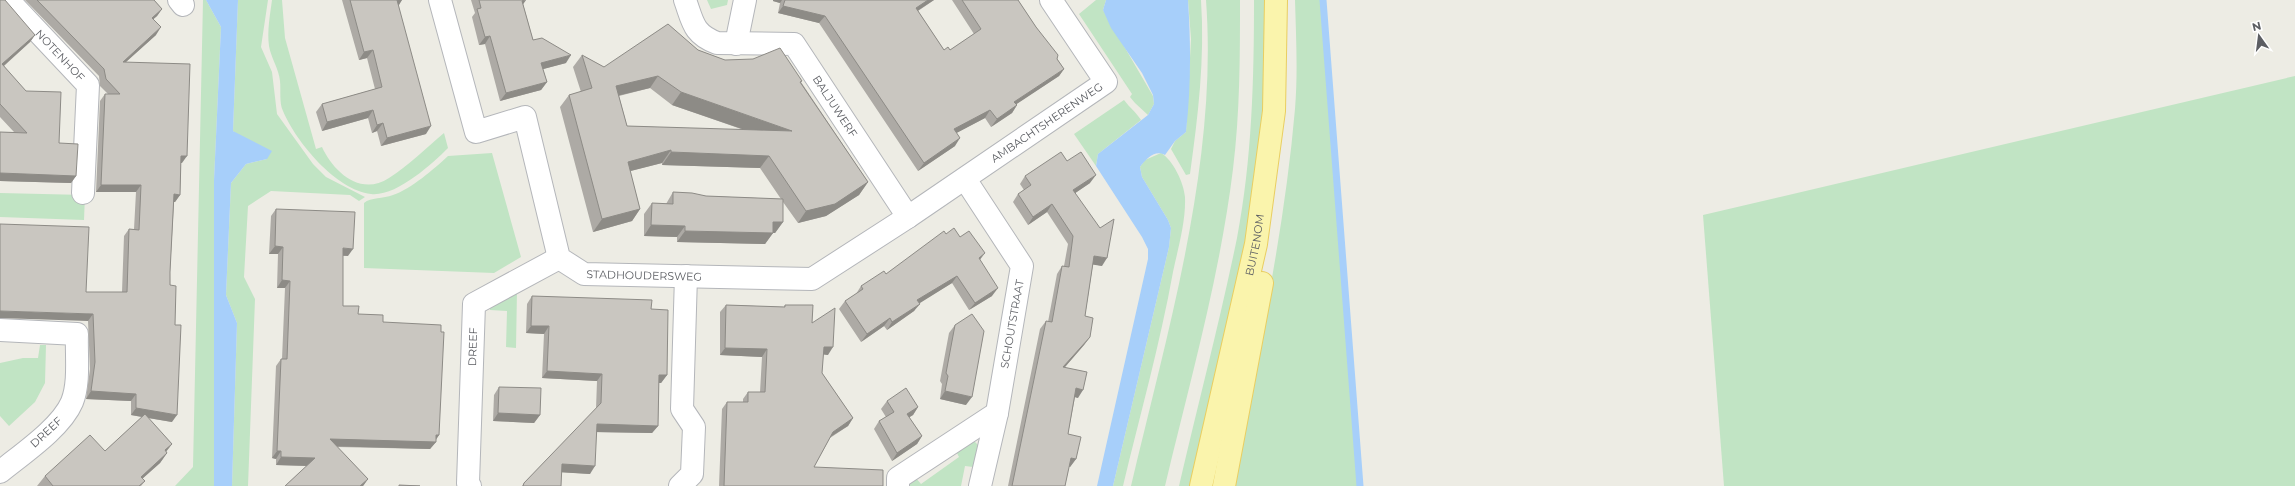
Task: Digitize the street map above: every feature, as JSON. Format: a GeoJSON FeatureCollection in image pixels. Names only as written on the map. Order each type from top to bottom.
{"type":"FeatureCollection","features":[{"type":"Feature","properties":{"kind":"main road","name":"BUITENOM"},"geometry":{"type":"LineString","coordinates":[[1201,486],[1256,244],[1274,110],[1276,0]]}},
{"type":"Feature","properties":{"kind":"main road","name":"BUITENOM"},"geometry":{"type":"LineString","coordinates":[[1224,486],[1269,245],[1279,174],[1287,112],[1287,0]]}},
{"type":"Feature","properties":{"kind":"street","name":"NOTENHOF"},"geometry":{"type":"LineString","coordinates":[[8,0],[88,85],[83,193]]}},
{"type":"Feature","properties":{"kind":"street"},"geometry":{"type":"LineString","coordinates":[[440,0],[476,132],[525,117],[559,258]]}},
{"type":"Feature","properties":{"kind":"street","name":"BALJUWERF"},"geometry":{"type":"LineString","coordinates":[[685,0],[695,30],[706,39],[717,43],[794,44],[908,217]]}},
{"type":"Feature","properties":{"kind":"street"},"geometry":{"type":"LineString","coordinates":[[736,44],[745,0]]}},
{"type":"Feature","properties":{"kind":"street","name":"AMBACHTSHERENWEG"},"geometry":{"type":"LineString","coordinates":[[965,179],[1106,82],[1051,0]]}},
{"type":"Feature","properties":{"kind":"street","name":"STADHOUDERSWEG"},"geometry":{"type":"LineString","coordinates":[[559,258],[584,274],[812,279],[965,179]]}},
{"type":"Feature","properties":{"kind":"street","name":"SCHOUTSTRAAT"},"geometry":{"type":"LineString","coordinates":[[965,179],[1022,266],[997,413],[980,486]]}},
{"type":"Feature","properties":{"kind":"street","name":"DREEF"},"geometry":{"type":"LineString","coordinates":[[470,486],[468,483],[474,304],[559,258]]}},
{"type":"Feature","properties":{"kind":"street"},"geometry":{"type":"LineString","coordinates":[[680,486],[692,474],[694,426],[682,409],[686,276]]}},
{"type":"Feature","properties":{"kind":"street","name":"DREEF"},"geometry":{"type":"LineString","coordinates":[[0,330],[77,334],[76,381],[72,401],[64,416],[0,472]]}},
{"type":"Feature","properties":{"kind":"street"},"geometry":{"type":"LineString","coordinates":[[898,486],[898,478],[997,413]]}},
{"type":"Feature","properties":{"kind":"green space"},"geometry":{"type":"Polygon","coordinates":[[[203,0],[206,0],[221,27],[214,180],[214,486],[175,486],[193,467],[203,0]]]}},
{"type":"Feature","properties":{"kind":"green space"},"geometry":{"type":"Polygon","coordinates":[[[238,0],[268,0],[261,47],[272,72],[277,114],[313,164],[326,177],[365,197],[359,201],[350,195],[271,191],[248,206],[244,277],[255,299],[248,486],[232,486],[237,323],[226,295],[231,183],[246,164],[267,159],[233,131],[238,0]]]}},
{"type":"Feature","properties":{"kind":"green space"},"geometry":{"type":"Polygon","coordinates":[[[272,0],[282,0],[285,38],[316,149],[322,147],[333,165],[340,172],[349,179],[358,183],[368,185],[378,183],[389,178],[403,168],[444,133],[448,148],[413,178],[402,185],[381,194],[371,194],[358,191],[344,184],[331,174],[307,150],[289,123],[282,108],[279,77],[268,40],[272,0]]]}},
{"type":"Feature","properties":{"kind":"green space"},"geometry":{"type":"Polygon","coordinates":[[[707,0],[728,0],[727,5],[711,9],[707,0]]]}},
{"type":"Feature","properties":{"kind":"green space"},"geometry":{"type":"Polygon","coordinates":[[[1096,0],[1106,0],[1103,10],[1153,96],[1154,104],[1148,115],[1130,97],[1132,94],[1079,14],[1096,0]]]}},
{"type":"Feature","properties":{"kind":"green space"},"geometry":{"type":"Polygon","coordinates":[[[1188,0],[1201,0],[1202,44],[1196,131],[1190,174],[1186,175],[1171,149],[1175,141],[1186,132],[1191,39],[1188,0]]]}},
{"type":"Feature","properties":{"kind":"green space"},"geometry":{"type":"Polygon","coordinates":[[[1206,0],[1240,0],[1240,64],[1237,127],[1227,209],[1204,328],[1165,486],[1131,486],[1174,306],[1187,245],[1197,184],[1205,122],[1208,61],[1206,0]]]}},
{"type":"Feature","properties":{"kind":"green space"},"geometry":{"type":"Polygon","coordinates":[[[1254,0],[1267,0],[1267,75],[1249,241],[1193,486],[1179,486],[1223,300],[1242,209],[1251,119],[1254,0]]]}},
{"type":"Feature","properties":{"kind":"green space"},"geometry":{"type":"Polygon","coordinates":[[[1295,0],[1323,0],[1360,486],[1232,486],[1260,345],[1284,204],[1295,109],[1295,0]]]}},
{"type":"Feature","properties":{"kind":"green space"},"geometry":{"type":"Polygon","coordinates":[[[2295,76],[2295,486],[1724,486],[1703,215],[2295,76]]]}},
{"type":"Feature","properties":{"kind":"green space"},"geometry":{"type":"Polygon","coordinates":[[[1124,100],[1141,120],[1098,154],[1096,166],[1074,134],[1124,100]]]}},
{"type":"Feature","properties":{"kind":"green space"},"geometry":{"type":"Polygon","coordinates":[[[492,153],[521,257],[494,273],[364,268],[364,203],[400,192],[415,183],[448,156],[492,153]]]}},
{"type":"Feature","properties":{"kind":"green space"},"geometry":{"type":"Polygon","coordinates":[[[1161,153],[1174,166],[1183,185],[1185,206],[1183,225],[1156,353],[1123,486],[1113,486],[1169,247],[1171,228],[1168,220],[1142,177],[1140,167],[1145,160],[1161,153]]]}},
{"type":"Feature","properties":{"kind":"green space"},"geometry":{"type":"Polygon","coordinates":[[[0,193],[85,195],[84,220],[0,217],[0,193]]]}},
{"type":"Feature","properties":{"kind":"green space"},"geometry":{"type":"Polygon","coordinates":[[[517,290],[516,348],[506,347],[507,311],[490,310],[490,306],[517,290]]]}},
{"type":"Feature","properties":{"kind":"green space"},"geometry":{"type":"Polygon","coordinates":[[[40,345],[46,345],[45,383],[35,402],[9,426],[0,416],[0,363],[23,358],[38,358],[40,345]]]}},
{"type":"Feature","properties":{"kind":"green space"},"geometry":{"type":"Polygon","coordinates":[[[974,441],[978,445],[973,467],[965,466],[961,486],[907,486],[915,477],[921,484],[959,457],[956,451],[974,441]]]}},
{"type":"Feature","properties":{"kind":"water"},"geometry":{"type":"Polygon","coordinates":[[[206,0],[238,0],[233,131],[272,151],[267,159],[246,164],[231,183],[226,295],[237,323],[232,486],[214,486],[214,180],[221,27],[206,0]]]}},
{"type":"Feature","properties":{"kind":"water"},"geometry":{"type":"Polygon","coordinates":[[[1106,0],[1188,0],[1190,66],[1186,132],[1175,141],[1165,155],[1158,153],[1154,154],[1140,167],[1142,177],[1168,220],[1171,228],[1169,247],[1113,486],[1097,486],[1148,259],[1148,249],[1142,237],[1096,166],[1098,154],[1148,115],[1154,104],[1153,95],[1142,73],[1111,28],[1103,10],[1106,0]]]}},
{"type":"Feature","properties":{"kind":"building"},"geometry":{"type":"Polygon","coordinates":[[[0,0],[5,0],[35,35],[2,64],[26,91],[61,92],[59,143],[78,144],[76,176],[0,173],[0,132],[27,133],[0,104],[0,0]]]}},
{"type":"Feature","properties":{"kind":"building"},"geometry":{"type":"Polygon","coordinates":[[[37,0],[154,0],[162,9],[152,18],[161,27],[123,62],[190,64],[187,156],[181,156],[180,195],[174,194],[170,272],[170,285],[176,286],[175,325],[181,325],[177,415],[136,408],[136,394],[91,391],[95,362],[93,314],[0,311],[0,224],[89,227],[86,292],[127,292],[129,229],[139,230],[141,185],[101,185],[105,94],[120,94],[106,79],[104,69],[37,0]]]}},
{"type":"Feature","properties":{"kind":"building"},"geometry":{"type":"Polygon","coordinates":[[[350,0],[397,0],[431,126],[387,138],[383,123],[377,125],[373,110],[327,122],[322,104],[382,87],[373,50],[364,52],[350,0]]]}},
{"type":"Feature","properties":{"kind":"building"},"geometry":{"type":"Polygon","coordinates":[[[479,0],[524,0],[522,1],[533,40],[542,38],[571,55],[541,63],[547,82],[506,93],[490,36],[485,37],[477,9],[481,8],[479,0]]]}},
{"type":"Feature","properties":{"kind":"building"},"geometry":{"type":"Polygon","coordinates":[[[785,0],[928,0],[916,8],[944,50],[948,47],[950,50],[981,29],[962,0],[1018,0],[1036,27],[1058,55],[1057,59],[1064,69],[1014,102],[1017,105],[997,119],[990,110],[954,129],[960,138],[924,163],[825,16],[783,6],[785,0]]]}},
{"type":"Feature","properties":{"kind":"building"},"geometry":{"type":"Polygon","coordinates":[[[668,24],[698,50],[725,60],[753,59],[780,48],[802,81],[800,82],[868,182],[835,204],[806,211],[769,156],[671,152],[671,150],[628,162],[640,209],[602,219],[569,95],[592,88],[582,55],[604,67],[668,24]],[[658,76],[616,86],[627,126],[792,131],[681,92],[658,76]]]}},
{"type":"Feature","properties":{"kind":"building"},"geometry":{"type":"Polygon","coordinates":[[[1061,152],[1067,161],[1081,152],[1096,175],[1073,190],[1100,228],[1114,219],[1107,258],[1094,256],[1085,316],[1093,318],[1090,337],[1063,367],[1087,372],[1083,390],[1076,388],[1068,434],[1081,437],[1076,459],[1071,458],[1065,486],[1012,486],[1046,321],[1052,322],[1062,266],[1069,267],[1073,236],[1052,204],[1033,217],[1018,194],[1031,185],[1025,176],[1061,152]]]}},
{"type":"Feature","properties":{"kind":"building"},"geometry":{"type":"Polygon","coordinates":[[[673,192],[692,193],[706,196],[783,199],[783,222],[773,222],[773,233],[685,231],[685,226],[651,225],[652,203],[673,204],[673,192]]]}},
{"type":"Feature","properties":{"kind":"building"},"geometry":{"type":"Polygon","coordinates":[[[276,209],[355,212],[353,249],[343,248],[343,306],[359,306],[358,314],[383,315],[383,322],[441,325],[441,332],[444,332],[439,435],[436,435],[436,442],[330,439],[368,479],[360,486],[285,486],[315,458],[281,457],[281,451],[277,451],[281,359],[287,359],[290,281],[282,280],[283,247],[275,246],[276,209]]]}},
{"type":"Feature","properties":{"kind":"building"},"geometry":{"type":"Polygon","coordinates":[[[954,228],[960,237],[969,231],[985,253],[979,258],[998,288],[975,303],[957,276],[917,300],[920,304],[892,322],[890,318],[867,334],[845,301],[863,289],[861,286],[884,271],[886,274],[944,231],[946,234],[954,228]]]}},
{"type":"Feature","properties":{"kind":"building"},"geometry":{"type":"Polygon","coordinates":[[[532,296],[652,300],[651,309],[668,310],[667,375],[659,375],[658,426],[597,424],[595,466],[562,464],[561,486],[523,486],[524,483],[601,403],[602,374],[547,371],[549,326],[531,326],[532,296]]]}},
{"type":"Feature","properties":{"kind":"building"},"geometry":{"type":"Polygon","coordinates":[[[726,305],[785,307],[785,305],[813,305],[812,323],[835,308],[833,347],[824,347],[822,373],[853,418],[833,432],[814,467],[883,470],[883,486],[724,486],[727,402],[748,402],[748,392],[765,392],[767,349],[725,348],[726,305]]]}},
{"type":"Feature","properties":{"kind":"building"},"geometry":{"type":"Polygon","coordinates":[[[972,314],[984,331],[972,397],[945,391],[948,376],[946,373],[955,325],[972,314]]]}},
{"type":"Feature","properties":{"kind":"building"},"geometry":{"type":"Polygon","coordinates":[[[499,387],[541,388],[540,415],[498,413],[499,387]]]}},
{"type":"Feature","properties":{"kind":"building"},"geometry":{"type":"Polygon","coordinates":[[[906,388],[918,407],[907,414],[922,436],[897,453],[879,421],[894,412],[887,401],[906,388]]]}},
{"type":"Feature","properties":{"kind":"building"},"geometry":{"type":"Polygon","coordinates":[[[145,414],[172,444],[165,450],[167,453],[141,477],[145,481],[139,486],[53,486],[45,476],[90,435],[105,451],[145,414]]]}},
{"type":"Feature","properties":{"kind":"building"},"geometry":{"type":"Polygon","coordinates":[[[399,485],[420,486],[399,486],[399,485]]]}},
{"type":"Feature","properties":{"kind":"waterway"},"geometry":{"type":"LineString","coordinates":[[1323,0],[1360,486]]}}]}
